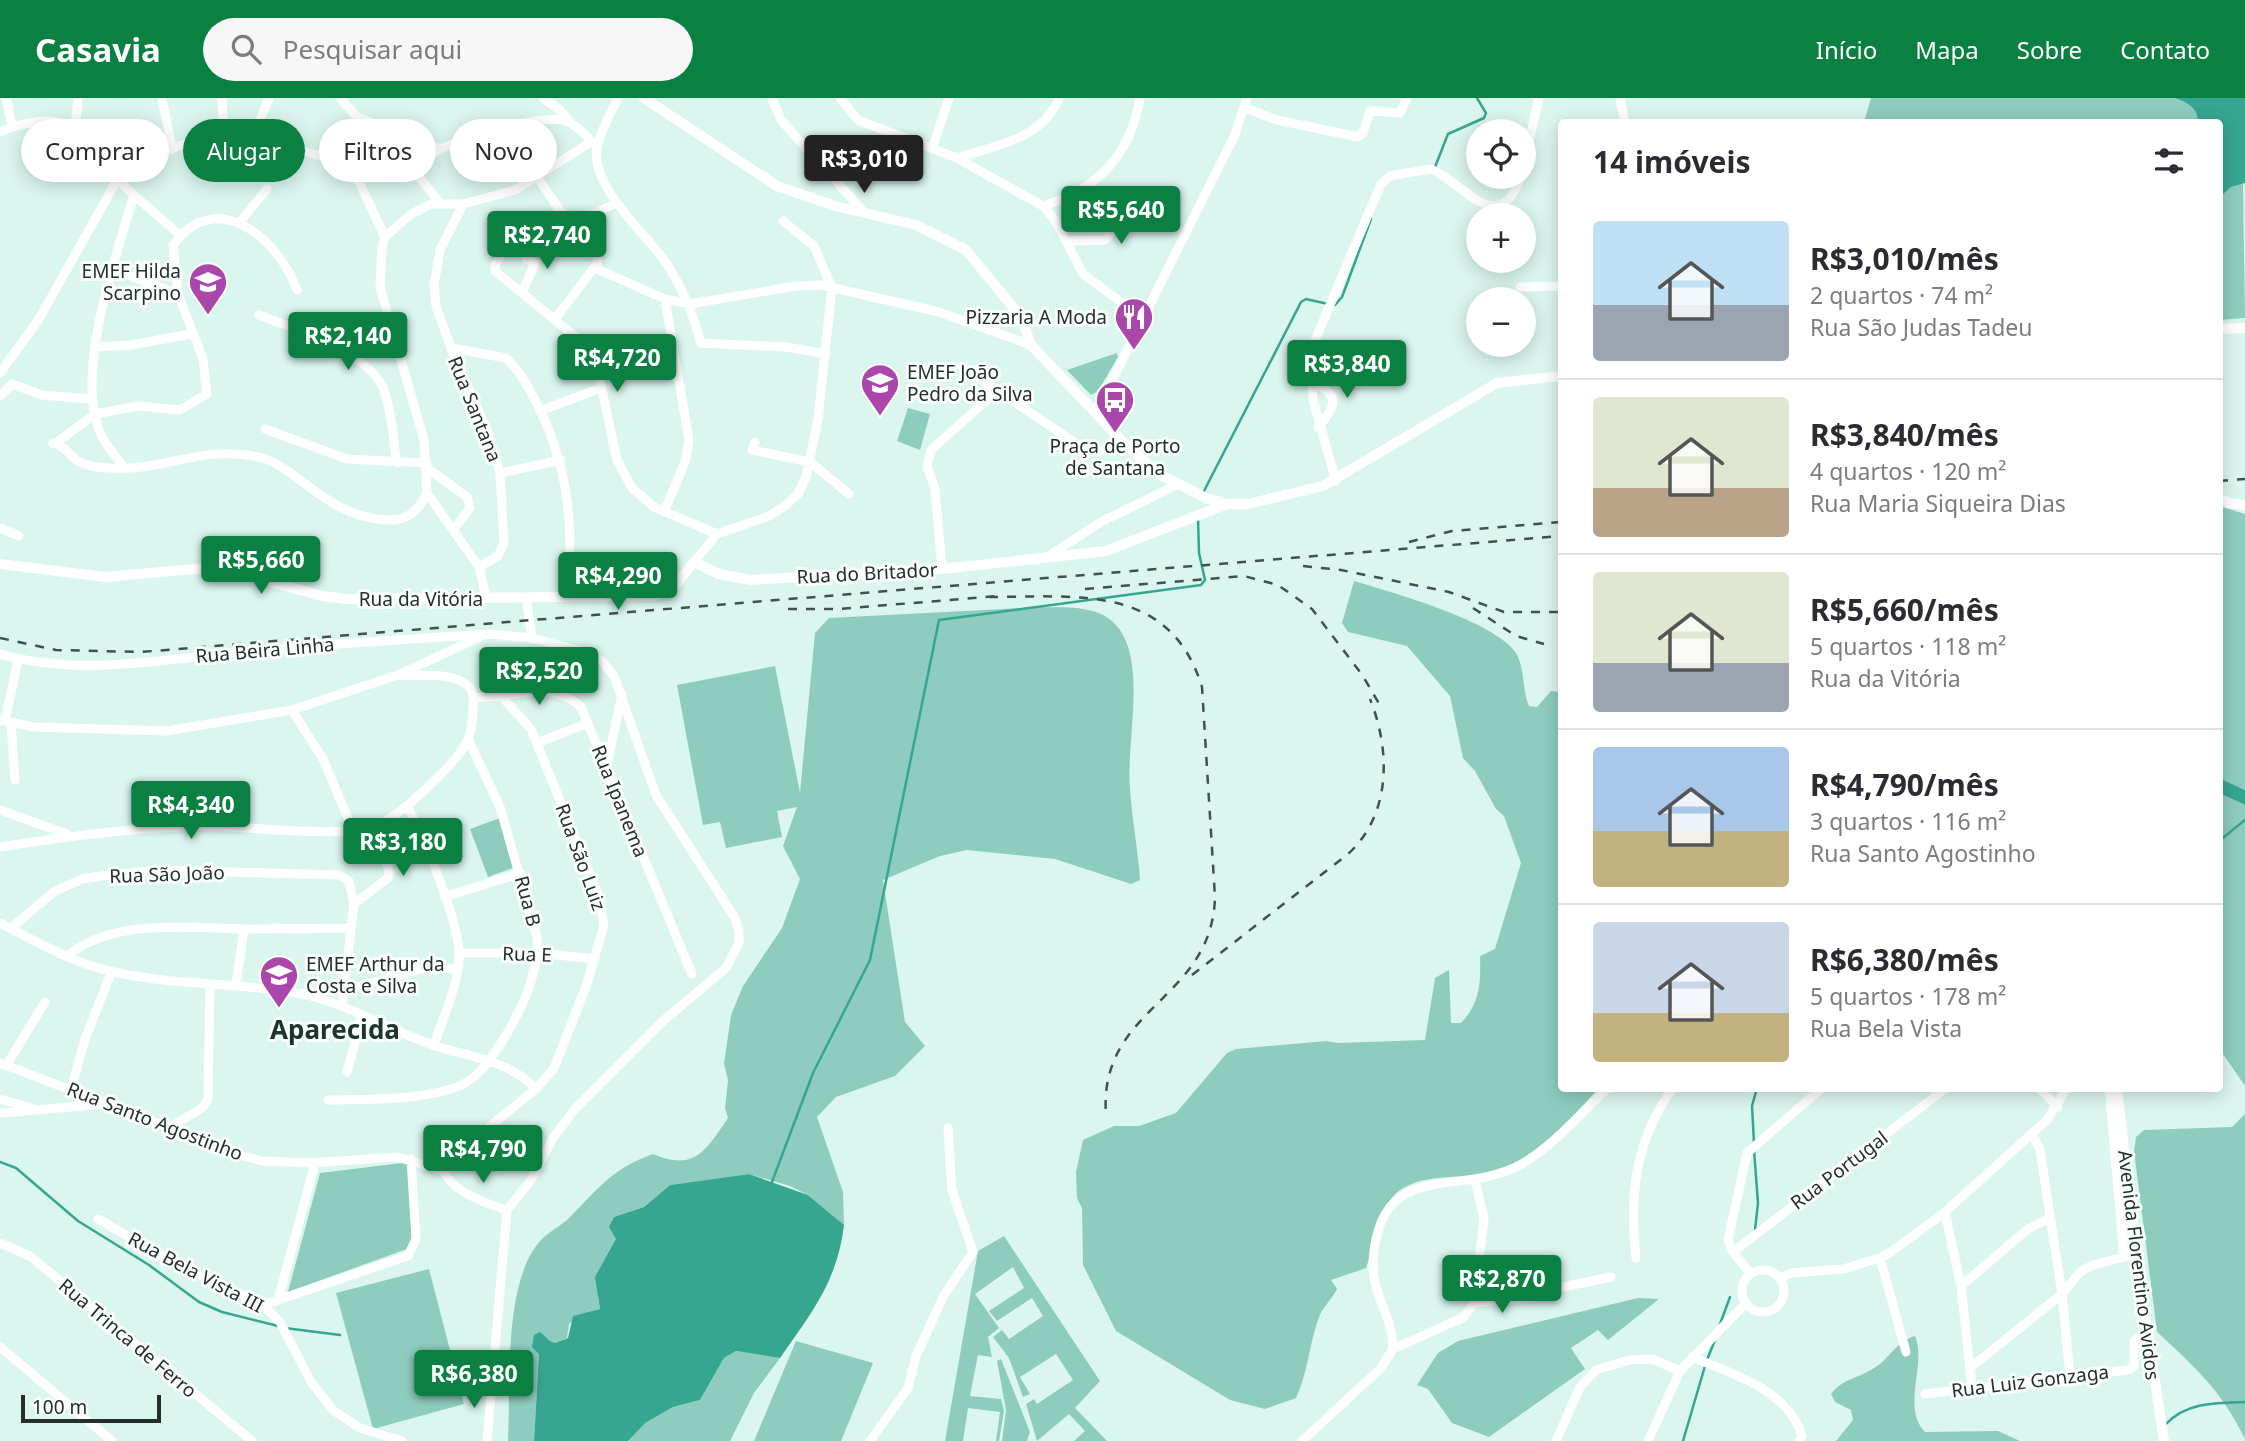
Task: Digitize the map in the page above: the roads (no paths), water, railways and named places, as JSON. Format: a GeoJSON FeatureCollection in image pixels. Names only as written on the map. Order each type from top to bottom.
{"type":"FeatureCollection","features":[{"type":"Feature","properties":{"kind":"street"},"geometry":{"type":"LineString","coordinates":[[6,98],[12,126]]}},
{"type":"Feature","properties":{"kind":"street"},"geometry":{"type":"LineString","coordinates":[[76,119],[78,98]]}},
{"type":"Feature","properties":{"kind":"street"},"geometry":{"type":"LineString","coordinates":[[162,98],[172,149]]}},
{"type":"Feature","properties":{"kind":"street"},"geometry":{"type":"LineString","coordinates":[[222,98],[223,119]]}},
{"type":"Feature","properties":{"kind":"street"},"geometry":{"type":"LineString","coordinates":[[260,119],[269,98]]}},
{"type":"Feature","properties":{"kind":"street"},"geometry":{"type":"LineString","coordinates":[[340,98],[357,117],[440,149]]}},
{"type":"Feature","properties":{"kind":"street"},"geometry":{"type":"LineString","coordinates":[[543,98],[560,110],[594,144],[603,176],[616,203],[669,266],[691,304],[701,343],[786,347],[826,354]]}},
{"type":"Feature","properties":{"kind":"street"},"geometry":{"type":"LineString","coordinates":[[557,166],[594,144],[618,98]]}},
{"type":"Feature","properties":{"kind":"street"},"geometry":{"type":"LineString","coordinates":[[644,98],[777,186],[835,206],[916,225],[966,250],[1021,317],[1031,345],[1125,444],[1177,485],[1227,504],[1248,504],[1301,493],[1336,481],[1497,383],[1558,376]]}},
{"type":"Feature","properties":{"kind":"street"},"geometry":{"type":"LineString","coordinates":[[772,98],[781,120],[863,211]]}},
{"type":"Feature","properties":{"kind":"street"},"geometry":{"type":"LineString","coordinates":[[840,98],[858,120],[957,158],[1043,206],[1055,220],[1083,274],[1144,319]]}},
{"type":"Feature","properties":{"kind":"street"},"geometry":{"type":"LineString","coordinates":[[932,149],[949,98]]}},
{"type":"Feature","properties":{"kind":"street"},"geometry":{"type":"LineString","coordinates":[[957,158],[1030,133],[1041,124],[1059,98]]}},
{"type":"Feature","properties":{"kind":"street"},"geometry":{"type":"LineString","coordinates":[[1043,206],[1073,197],[1091,186],[1106,170],[1126,140],[1140,98]]}},
{"type":"Feature","properties":{"kind":"street"},"geometry":{"type":"LineString","coordinates":[[1096,412],[1234,137],[1246,103],[1277,120],[1358,137],[1363,133],[1370,111],[1400,113],[1406,98]]}},
{"type":"Feature","properties":{"kind":"street"},"geometry":{"type":"LineString","coordinates":[[1534,119],[1539,98]]}},
{"type":"Feature","properties":{"kind":"street"},"geometry":{"type":"LineString","coordinates":[[1620,98],[1624,119]]}},
{"type":"Feature","properties":{"kind":"street"},"geometry":{"type":"LineString","coordinates":[[557,119],[570,122]]}},
{"type":"Feature","properties":{"kind":"street"},"geometry":{"type":"LineString","coordinates":[[0,132],[21,125]]}},
{"type":"Feature","properties":{"kind":"street"},"geometry":{"type":"LineString","coordinates":[[169,151],[183,146]]}},
{"type":"Feature","properties":{"kind":"street"},"geometry":{"type":"LineString","coordinates":[[436,152],[450,146]]}},
{"type":"Feature","properties":{"kind":"street"},"geometry":{"type":"LineString","coordinates":[[1336,481],[1318,427],[1313,400],[1311,351],[1385,179],[1431,169],[1474,199],[1495,206],[1506,204],[1516,189]]}},
{"type":"Feature","properties":{"kind":"street"},"geometry":{"type":"LineString","coordinates":[[0,373],[39,319],[116,182]]}},
{"type":"Feature","properties":{"kind":"street"},"geometry":{"type":"LineString","coordinates":[[119,182],[180,235]]}},
{"type":"Feature","properties":{"kind":"street"},"geometry":{"type":"LineString","coordinates":[[297,290],[280,258],[240,222],[224,218],[206,219],[180,235],[173,245],[178,294],[191,334],[203,359],[207,394],[180,410],[138,406],[95,414],[55,443],[88,465],[125,468],[204,453],[266,458],[327,500],[367,519],[397,520],[419,509],[427,493],[424,440],[380,287],[379,272],[385,237],[359,182]]}},
{"type":"Feature","properties":{"kind":"street"},"geometry":{"type":"LineString","coordinates":[[423,182],[440,203]]}},
{"type":"Feature","properties":{"kind":"street"},"geometry":{"type":"LineString","coordinates":[[385,237],[411,214],[440,203],[463,204],[515,190],[529,182]]}},
{"type":"Feature","properties":{"kind":"street"},"geometry":{"type":"LineString","coordinates":[[541,182],[570,225]]}},
{"type":"Feature","properties":{"kind":"street"},"geometry":{"type":"LineString","coordinates":[[240,222],[267,189]]}},
{"type":"Feature","properties":{"kind":"street"},"geometry":{"type":"LineString","coordinates":[[1066,241],[1105,240],[1144,191]]}},
{"type":"Feature","properties":{"kind":"street"},"geometry":{"type":"LineString","coordinates":[[125,468],[98,429],[91,399],[96,347],[112,268],[135,195]]}},
{"type":"Feature","properties":{"kind":"street"},"geometry":{"type":"LineString","coordinates":[[616,203],[543,239],[509,244],[495,265],[495,271],[594,352],[617,460],[626,479],[640,497],[664,512],[717,534]]}},
{"type":"Feature","properties":{"kind":"street","name":"Rua Santana"},"geometry":{"type":"LineString","coordinates":[[463,204],[440,250],[434,286],[436,306],[451,348],[487,430],[500,473],[504,543],[498,556],[479,567]]}},
{"type":"Feature","properties":{"kind":"street"},"geometry":{"type":"LineString","coordinates":[[555,319],[596,265],[599,212]]}},
{"type":"Feature","properties":{"kind":"street"},"geometry":{"type":"LineString","coordinates":[[694,562],[717,534],[769,516],[785,506],[798,494],[810,462],[826,354],[832,288],[814,246],[783,221]]}},
{"type":"Feature","properties":{"kind":"street"},"geometry":{"type":"LineString","coordinates":[[522,293],[535,263],[526,259],[533,239]]}},
{"type":"Feature","properties":{"kind":"street"},"geometry":{"type":"LineString","coordinates":[[596,265],[605,274],[665,299],[691,304],[797,286],[832,288],[939,312],[1031,345]]}},
{"type":"Feature","properties":{"kind":"street"},"geometry":{"type":"LineString","coordinates":[[112,268],[178,294]]}},
{"type":"Feature","properties":{"kind":"street"},"geometry":{"type":"LineString","coordinates":[[1520,287],[1558,286]]}},
{"type":"Feature","properties":{"kind":"street"},"geometry":{"type":"LineString","coordinates":[[664,512],[685,459],[689,440],[665,299]]}},
{"type":"Feature","properties":{"kind":"street"},"geometry":{"type":"LineString","coordinates":[[259,315],[342,349],[372,371],[385,392],[397,463]]}},
{"type":"Feature","properties":{"kind":"street"},"geometry":{"type":"LineString","coordinates":[[2223,330],[2245,328]]}},
{"type":"Feature","properties":{"kind":"street"},"geometry":{"type":"LineString","coordinates":[[96,347],[131,345],[191,334]]}},
{"type":"Feature","properties":{"kind":"street"},"geometry":{"type":"LineString","coordinates":[[451,348],[506,358],[514,366],[540,411],[561,460],[569,497],[569,598]]}},
{"type":"Feature","properties":{"kind":"street"},"geometry":{"type":"LineString","coordinates":[[962,367],[1090,451],[1103,451],[1125,444]]}},
{"type":"Feature","properties":{"kind":"street"},"geometry":{"type":"LineString","coordinates":[[1314,383],[1326,388],[1332,398],[1331,413],[1318,427]]}},
{"type":"Feature","properties":{"kind":"street"},"geometry":{"type":"LineString","coordinates":[[0,396],[12,384],[42,395],[91,399]]}},
{"type":"Feature","properties":{"kind":"street"},"geometry":{"type":"LineString","coordinates":[[540,411],[601,388]]}},
{"type":"Feature","properties":{"kind":"street"},"geometry":{"type":"LineString","coordinates":[[942,569],[935,489],[927,466],[931,450],[997,391]]}},
{"type":"Feature","properties":{"kind":"street"},"geometry":{"type":"LineString","coordinates":[[265,429],[347,459],[427,466],[467,497],[470,508],[453,530]]}},
{"type":"Feature","properties":{"kind":"street"},"geometry":{"type":"LineString","coordinates":[[755,442],[752,450],[810,462],[849,494]]}},
{"type":"Feature","properties":{"kind":"street"},"geometry":{"type":"LineString","coordinates":[[500,473],[561,460]]}},
{"type":"Feature","properties":{"kind":"street","name":"Rua do Britador"},"geometry":{"type":"LineString","coordinates":[[1043,560],[1101,522],[1177,485]]}},
{"type":"Feature","properties":{"kind":"street"},"geometry":{"type":"LineString","coordinates":[[427,493],[479,567],[486,598]]}},
{"type":"Feature","properties":{"kind":"street"},"geometry":{"type":"LineString","coordinates":[[2223,500],[2245,505]]}},
{"type":"Feature","properties":{"kind":"street","name":"Rua do Britador"},"geometry":{"type":"LineString","coordinates":[[694,562],[732,578],[750,580],[942,569],[1043,560],[1121,547],[1227,504]]}},
{"type":"Feature","properties":{"kind":"street"},"geometry":{"type":"LineString","coordinates":[[0,528],[19,536]]}},
{"type":"Feature","properties":{"kind":"street","name":"Rua da Vitória"},"geometry":{"type":"LineString","coordinates":[[0,564],[105,577],[217,567],[322,596],[368,599],[486,598],[526,603],[569,598],[665,594],[673,589],[694,562]]}},
{"type":"Feature","properties":{"kind":"street"},"geometry":{"type":"LineString","coordinates":[[487,1441],[507,1210],[531,1180],[553,1138],[574,1110],[663,1021],[726,968],[739,943],[735,918],[656,795],[614,676],[601,661],[531,634],[526,603]]}},
{"type":"Feature","properties":{"kind":"street"},"geometry":{"type":"LineString","coordinates":[[5,721],[34,727],[167,731],[292,710],[398,675],[489,634]]}},
{"type":"Feature","properties":{"kind":"street","name":"Rua Beira Linha"},"geometry":{"type":"LineString","coordinates":[[0,654],[52,666],[92,666],[321,644],[531,634]]}},
{"type":"Feature","properties":{"kind":"street"},"geometry":{"type":"LineString","coordinates":[[15,779],[5,721],[18,660]]}},
{"type":"Feature","properties":{"kind":"street"},"geometry":{"type":"LineString","coordinates":[[0,847],[70,835],[165,827],[353,830],[376,826],[408,807],[460,752],[468,739],[472,689],[453,678],[398,675]]}},
{"type":"Feature","properties":{"kind":"street","name":"Rua Ipanema"},"geometry":{"type":"LineString","coordinates":[[501,696],[545,691],[561,693],[581,707],[692,974]]}},
{"type":"Feature","properties":{"kind":"street"},"geometry":{"type":"LineString","coordinates":[[607,768],[622,693]]}},
{"type":"Feature","properties":{"kind":"street"},"geometry":{"type":"LineString","coordinates":[[473,698],[501,696]]}},
{"type":"Feature","properties":{"kind":"street","name":"Rua São Luiz"},"geometry":{"type":"LineString","coordinates":[[444,1171],[448,1160],[536,1089],[559,1058],[595,959],[604,925],[603,911],[537,743],[523,717],[501,696]]}},
{"type":"Feature","properties":{"kind":"street"},"geometry":{"type":"LineString","coordinates":[[292,710],[323,759],[353,830]]}},
{"type":"Feature","properties":{"kind":"street"},"geometry":{"type":"LineString","coordinates":[[537,743],[588,723]]}},
{"type":"Feature","properties":{"kind":"street","name":"Rua B"},"geometry":{"type":"LineString","coordinates":[[328,1100],[391,1099],[422,1095],[474,1077],[522,1006],[538,953],[533,918],[500,807],[468,739]]}},
{"type":"Feature","properties":{"kind":"street"},"geometry":{"type":"LineString","coordinates":[[408,807],[444,897],[459,953],[434,1046]]}},
{"type":"Feature","properties":{"kind":"street"},"geometry":{"type":"LineString","coordinates":[[0,810],[70,835]]}},
{"type":"Feature","properties":{"kind":"street"},"geometry":{"type":"LineString","coordinates":[[342,1006],[354,904],[382,884],[389,872],[376,826]]}},
{"type":"Feature","properties":{"kind":"street","name":"Rua São João"},"geometry":{"type":"LineString","coordinates":[[11,928],[55,891],[82,879],[160,870],[339,875],[349,881],[354,904]]}},
{"type":"Feature","properties":{"kind":"street"},"geometry":{"type":"LineString","coordinates":[[444,897],[521,873]]}},
{"type":"Feature","properties":{"kind":"street"},"geometry":{"type":"LineString","coordinates":[[0,923],[85,964],[112,971],[302,994],[342,1006],[362,1017],[434,1046],[487,1060],[525,1077],[536,1089]]}},
{"type":"Feature","properties":{"kind":"street"},"geometry":{"type":"LineString","coordinates":[[68,955],[83,943],[128,931],[185,927],[351,928]]}},
{"type":"Feature","properties":{"kind":"street"},"geometry":{"type":"LineString","coordinates":[[236,984],[244,929]]}},
{"type":"Feature","properties":{"kind":"street","name":"Rua E"},"geometry":{"type":"LineString","coordinates":[[459,953],[538,953],[595,959]]}},
{"type":"Feature","properties":{"kind":"street"},"geometry":{"type":"LineString","coordinates":[[344,991],[420,969],[457,968]]}},
{"type":"Feature","properties":{"kind":"street"},"geometry":{"type":"LineString","coordinates":[[71,1089],[85,1039],[112,971]]}},
{"type":"Feature","properties":{"kind":"street"},"geometry":{"type":"LineString","coordinates":[[167,1129],[202,1108],[208,1100],[210,984]]}},
{"type":"Feature","properties":{"kind":"street"},"geometry":{"type":"LineString","coordinates":[[3,1065],[45,1002]]}},
{"type":"Feature","properties":{"kind":"street"},"geometry":{"type":"LineString","coordinates":[[347,1072],[362,1017]]}},
{"type":"Feature","properties":{"kind":"street","name":"Rua Santo Agostinho"},"geometry":{"type":"LineString","coordinates":[[3,1065],[110,1104],[167,1129],[261,1161],[315,1163],[397,1157],[411,1159],[444,1171],[450,1181],[478,1200],[507,1210]]}},
{"type":"Feature","properties":{"kind":"street"},"geometry":{"type":"LineString","coordinates":[[1394,1349],[1374,1282],[1373,1262],[1387,1213],[1396,1200],[1420,1186],[1445,1181],[1475,1180],[1520,1164],[1603,1092]]}},
{"type":"Feature","properties":{"kind":"street"},"geometry":{"type":"LineString","coordinates":[[1636,1258],[1631,1200],[1637,1165],[1658,1112],[1671,1092]]}},
{"type":"Feature","properties":{"kind":"street"},"geometry":{"type":"LineString","coordinates":[[1751,1274],[1733,1252],[1728,1234],[1746,1153],[1817,1092]]}},
{"type":"Feature","properties":{"kind":"street","name":"Rua Portugal"},"geometry":{"type":"LineString","coordinates":[[1733,1252],[1941,1092]]}},
{"type":"Feature","properties":{"kind":"street"},"geometry":{"type":"LineString","coordinates":[[2043,1092],[2058,1107]]}},
{"type":"Feature","properties":{"kind":"street"},"geometry":{"type":"LineString","coordinates":[[1780,1278],[1791,1273],[1843,1269],[1880,1258],[1945,1212],[2032,1134],[2058,1107],[2065,1092]]}},
{"type":"Feature","properties":{"kind":"street"},"geometry":{"type":"LineString","coordinates":[[2109,1092],[2124,1256]]}},
{"type":"Feature","properties":{"kind":"street","name":"Avenida Florentino Avidos"},"geometry":{"type":"LineString","coordinates":[[2117,1092],[2136,1254],[2164,1441]]}},
{"type":"Feature","properties":{"kind":"street"},"geometry":{"type":"LineString","coordinates":[[0,1099],[36,1110]]}},
{"type":"Feature","properties":{"kind":"street"},"geometry":{"type":"LineString","coordinates":[[0,1113],[110,1104]]}},
{"type":"Feature","properties":{"kind":"street"},"geometry":{"type":"LineString","coordinates":[[870,1441],[908,1388],[916,1356],[944,1295],[973,1252],[952,1190],[948,1128]]}},
{"type":"Feature","properties":{"kind":"street"},"geometry":{"type":"LineString","coordinates":[[2032,1134],[2040,1150],[2062,1294],[2070,1376]]}},
{"type":"Feature","properties":{"kind":"street"},"geometry":{"type":"LineString","coordinates":[[263,1305],[408,1256],[414,1249],[416,1239],[411,1159]]}},
{"type":"Feature","properties":{"kind":"street"},"geometry":{"type":"LineString","coordinates":[[278,1300],[315,1163]]}},
{"type":"Feature","properties":{"kind":"street"},"geometry":{"type":"LineString","coordinates":[[1302,1441],[1380,1369],[1394,1349],[1464,1317],[1474,1303],[1484,1219],[1475,1180]]}},
{"type":"Feature","properties":{"kind":"street"},"geometry":{"type":"LineString","coordinates":[[1945,1212],[1961,1286],[1972,1387]]}},
{"type":"Feature","properties":{"kind":"street","name":"Rua Bela Vista III"},"geometry":{"type":"LineString","coordinates":[[99,1219],[175,1263],[263,1305],[280,1322],[311,1381],[334,1411],[360,1428],[402,1441]]}},
{"type":"Feature","properties":{"kind":"street"},"geometry":{"type":"LineString","coordinates":[[1961,1286],[2028,1229],[2049,1219]]}},
{"type":"Feature","properties":{"kind":"street","name":"Rua Trinca de Ferro"},"geometry":{"type":"LineString","coordinates":[[0,1243],[30,1256],[252,1441]]}},
{"type":"Feature","properties":{"kind":"street"},"geometry":{"type":"LineString","coordinates":[[1970,1368],[2062,1294],[2080,1272],[2093,1265],[2136,1254]]}},
{"type":"Feature","properties":{"kind":"street"},"geometry":{"type":"LineString","coordinates":[[1880,1258],[1906,1352]]}},
{"type":"Feature","properties":{"kind":"street"},"geometry":{"type":"LineString","coordinates":[[1767,1270],[1780,1278],[1784,1294],[1776,1308],[1760,1312],[1746,1303],[1743,1287],[1751,1274],[1767,1270]]}},
{"type":"Feature","properties":{"kind":"street"},"geometry":{"type":"LineString","coordinates":[[1474,1303],[1534,1297],[1553,1289],[1611,1277]]}},
{"type":"Feature","properties":{"kind":"street"},"geometry":{"type":"LineString","coordinates":[[1648,1441],[1680,1371],[1746,1303]]}},
{"type":"Feature","properties":{"kind":"street","name":"Rua Luiz Gonzaga"},"geometry":{"type":"LineString","coordinates":[[1924,1394],[2131,1369],[2134,1362],[2134,1341],[2147,1332]]}},
{"type":"Feature","properties":{"kind":"street"},"geometry":{"type":"LineString","coordinates":[[0,1347],[113,1441]]}},
{"type":"Feature","properties":{"kind":"street"},"geometry":{"type":"LineString","coordinates":[[1692,1357],[1753,1381],[1797,1418],[1802,1436],[1799,1441]]}},
{"type":"Feature","properties":{"kind":"street"},"geometry":{"type":"LineString","coordinates":[[1556,1441],[1580,1387],[1596,1370],[1629,1360],[1653,1359],[1680,1371]]}},
{"type":"Feature","properties":{"kind":"waterway"},"geometry":{"type":"LineString","coordinates":[[1435,167],[1448,134],[1484,118],[1486,113],[1477,98]]}},
{"type":"Feature","properties":{"kind":"waterway"},"geometry":{"type":"LineString","coordinates":[[1335,305],[1342,297],[1371,219]]}},
{"type":"Feature","properties":{"kind":"waterway"},"geometry":{"type":"LineString","coordinates":[[1204,491],[1301,302],[1306,299],[1328,304]]}},
{"type":"Feature","properties":{"kind":"waterway"},"geometry":{"type":"LineString","coordinates":[[772,1182],[813,1073],[870,960],[939,620],[1201,585],[1205,580],[1199,553],[1198,518]]}},
{"type":"Feature","properties":{"kind":"waterway"},"geometry":{"type":"LineString","coordinates":[[2223,838],[2245,820]]}},
{"type":"Feature","properties":{"kind":"waterway"},"geometry":{"type":"LineString","coordinates":[[1754,1143],[1752,1106],[1756,1092]]}},
{"type":"Feature","properties":{"kind":"waterway"},"geometry":{"type":"LineString","coordinates":[[1754,1150],[1758,1203],[1755,1230]]}},
{"type":"Feature","properties":{"kind":"waterway"},"geometry":{"type":"LineString","coordinates":[[0,1162],[16,1168],[78,1221],[149,1265],[199,1302],[222,1312],[278,1326]]}},
{"type":"Feature","properties":{"kind":"waterway"},"geometry":{"type":"LineString","coordinates":[[1720,1324],[1730,1297]]}},
{"type":"Feature","properties":{"kind":"waterway"},"geometry":{"type":"LineString","coordinates":[[285,1328],[340,1335]]}},
{"type":"Feature","properties":{"kind":"waterway"},"geometry":{"type":"LineString","coordinates":[[1707,1360],[1715,1340]]}},
{"type":"Feature","properties":{"kind":"waterway"},"geometry":{"type":"LineString","coordinates":[[1683,1441],[1705,1366]]}},
{"type":"Feature","properties":{"kind":"waterway"},"geometry":{"type":"LineString","coordinates":[[2166,1424],[2183,1411],[2193,1408],[2245,1402]]}},
{"type":"Feature","properties":{"kind":"railway"},"geometry":{"type":"LineString","coordinates":[[2223,481],[2245,479]]}},
{"type":"Feature","properties":{"kind":"railway"},"geometry":{"type":"LineString","coordinates":[[1409,542],[1452,531],[1558,522]]}},
{"type":"Feature","properties":{"kind":"railway"},"geometry":{"type":"LineString","coordinates":[[0,638],[56,650],[141,652],[1558,536]]}},
{"type":"Feature","properties":{"kind":"railway"},"geometry":{"type":"LineString","coordinates":[[1303,566],[1341,570],[1449,592],[1504,612],[1558,612]]}},
{"type":"Feature","properties":{"kind":"railway"},"geometry":{"type":"LineString","coordinates":[[1085,589],[1244,576],[1278,585],[1312,609],[1363,676],[1381,707]]}},
{"type":"Feature","properties":{"kind":"railway"},"geometry":{"type":"LineString","coordinates":[[788,609],[839,609],[998,596]]}},
{"type":"Feature","properties":{"kind":"railway"},"geometry":{"type":"LineString","coordinates":[[989,597],[1087,598],[1116,603],[1144,613],[1168,629],[1187,653],[1202,687],[1215,897],[1209,932],[1196,960],[1136,1026],[1119,1050],[1108,1079],[1106,1115]]}},
{"type":"Feature","properties":{"kind":"railway"},"geometry":{"type":"LineString","coordinates":[[1473,608],[1516,636],[1544,644]]}},
{"type":"Feature","properties":{"kind":"railway"},"geometry":{"type":"LineString","coordinates":[[1192,975],[1348,854],[1373,821],[1383,781],[1384,761],[1377,719],[1370,699]]}},
{"type":"Feature","properties":{"kind":"place","name":"EMEF Hilda Scarpino"},"geometry":{"type":"Point","coordinates":[208,316]}},
{"type":"Feature","properties":{"kind":"place","name":"Pizzaria A Moda"},"geometry":{"type":"Point","coordinates":[1134,351]}},
{"type":"Feature","properties":{"kind":"place","name":"EMEF João Pedro da Silva"},"geometry":{"type":"Point","coordinates":[880,417]}},
{"type":"Feature","properties":{"kind":"place","name":"Praça de Porto de Santana"},"geometry":{"type":"Point","coordinates":[1115,434]}},
{"type":"Feature","properties":{"kind":"place","name":"EMEF Arthur da Costa e Silva"},"geometry":{"type":"Point","coordinates":[279,1009]}},
{"type":"Feature","properties":{"kind":"district","name":"Aparecida"},"geometry":{"type":"Point","coordinates":[335,1029]}}]}
